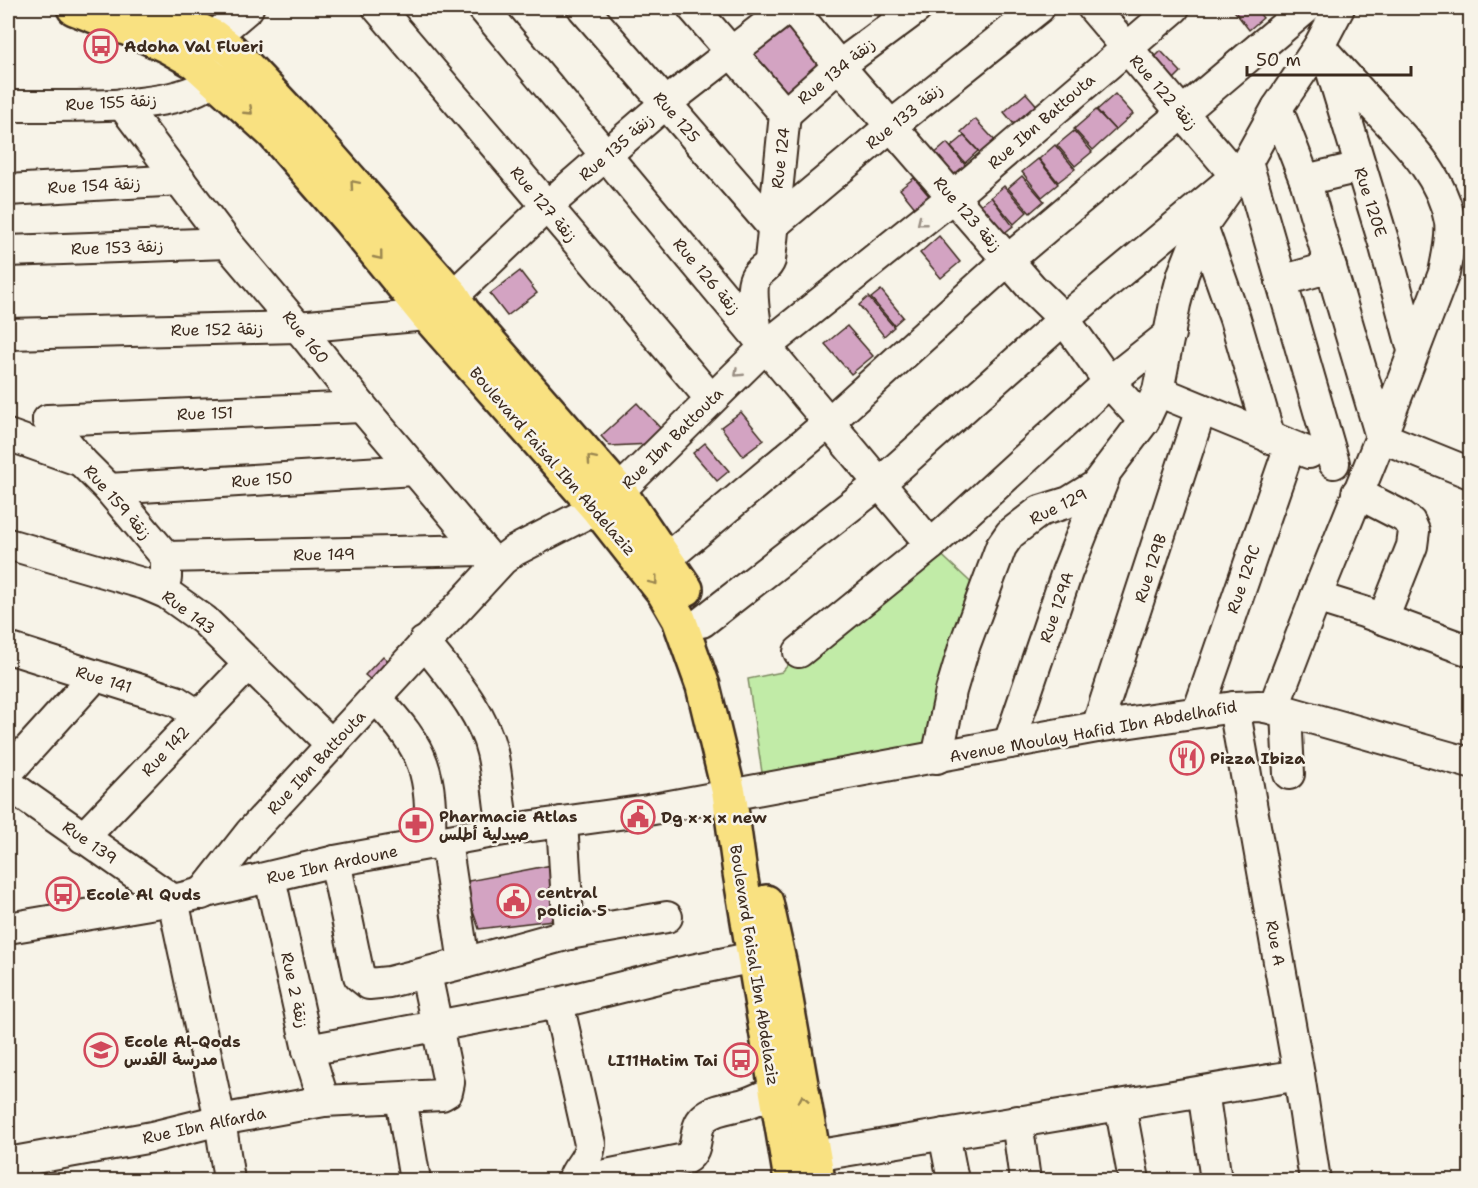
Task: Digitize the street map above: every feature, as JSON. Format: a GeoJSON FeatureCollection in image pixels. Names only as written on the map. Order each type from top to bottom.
{"type":"FeatureCollection","features":[{"type":"Feature","properties":{"kind":"main road","name":"Boulevard Faisal Ibn Abdelaziz"},"geometry":{"type":"LineString","coordinates":[[74,8],[139,33],[189,58],[273,133],[350,221],[426,314],[666,559],[687,590],[702,622],[723,687],[738,792],[754,957],[775,1091],[803,1170]]}},
{"type":"Feature","properties":{"kind":"main road","name":"Boulevard Faisal Ibn Abdelaziz"},"geometry":{"type":"LineString","coordinates":[[157,9],[226,47],[311,135],[458,304],[608,499],[679,619],[738,792],[757,861],[780,966],[803,1170]]}},
{"type":"Feature","properties":{"kind":"street"},"geometry":{"type":"LineString","coordinates":[[189,58],[226,47],[248,8]]}},
{"type":"Feature","properties":{"kind":"street","name":"Rue 127 زنقة"},"geometry":{"type":"LineString","coordinates":[[378,8],[711,399]]}},
{"type":"Feature","properties":{"kind":"street","name":"Rue 126 زنقة"},"geometry":{"type":"LineString","coordinates":[[483,8],[931,545]]}},
{"type":"Feature","properties":{"kind":"street","name":"Rue 125"},"geometry":{"type":"LineString","coordinates":[[583,8],[772,226]]}},
{"type":"Feature","properties":{"kind":"street","name":"Rue 124"},"geometry":{"type":"LineString","coordinates":[[693,8],[785,114],[769,263],[759,272],[753,285],[762,341]]}},
{"type":"Feature","properties":{"kind":"street","name":"Rue 135 زنقة"},"geometry":{"type":"LineString","coordinates":[[458,304],[546,207],[666,103],[730,51],[790,8]]}},
{"type":"Feature","properties":{"kind":"street","name":"Rue 123 زنقة"},"geometry":{"type":"LineString","coordinates":[[790,8],[1008,260],[1064,319],[1109,382],[1144,421]]}},
{"type":"Feature","properties":{"kind":"street","name":"Rue 134 زنقة"},"geometry":{"type":"LineString","coordinates":[[785,114],[839,66],[917,8]]}},
{"type":"Feature","properties":{"kind":"street","name":"Rue 133 زنقة"},"geometry":{"type":"LineString","coordinates":[[772,226],[891,126],[1038,8]]}},
{"type":"Feature","properties":{"kind":"street","name":"Rue 122 زنقة"},"geometry":{"type":"LineString","coordinates":[[1093,8],[1126,50],[1182,112],[1241,169]]}},
{"type":"Feature","properties":{"kind":"street","name":"Rue Ibn Battouta"},"geometry":{"type":"LineString","coordinates":[[201,894],[250,833],[376,698],[424,642],[489,558],[514,551],[608,499],[711,399],[762,341],[954,196],[1174,8]]}},
{"type":"Feature","properties":{"kind":"street"},"geometry":{"type":"LineString","coordinates":[[666,559],[828,423],[1008,260],[1306,8]]}},
{"type":"Feature","properties":{"kind":"street","name":"Rue 129"},"geometry":{"type":"LineString","coordinates":[[937,758],[951,692],[965,644],[1001,547],[1010,534],[1040,512],[1081,496],[1095,486],[1144,421],[1158,391],[1183,274],[1202,226],[1241,169],[1277,108],[1323,50],[1339,8]]}},
{"type":"Feature","properties":{"kind":"street","name":"Rue 155 زنقة"},"geometry":{"type":"LineString","coordinates":[[8,106],[122,104],[167,99],[201,88],[214,79],[226,47]]}},
{"type":"Feature","properties":{"kind":"street"},"geometry":{"type":"LineString","coordinates":[[1289,774],[1279,710],[1316,597],[1444,273],[1449,248],[1450,224],[1442,194],[1427,168],[1408,142],[1323,50]]}},
{"type":"Feature","properties":{"kind":"street","name":"Rue 120E"},"geometry":{"type":"LineString","coordinates":[[1323,50],[1384,243],[1413,350]]}},
{"type":"Feature","properties":{"kind":"street","name":"Rue 160"},"geometry":{"type":"LineString","coordinates":[[122,104],[226,243],[489,558]]}},
{"type":"Feature","properties":{"kind":"street"},"geometry":{"type":"LineString","coordinates":[[1277,108],[1305,180],[1381,437]]}},
{"type":"Feature","properties":{"kind":"street"},"geometry":{"type":"LineString","coordinates":[[1305,180],[1360,166]]}},
{"type":"Feature","properties":{"kind":"street"},"geometry":{"type":"LineString","coordinates":[[702,622],[880,483],[1064,319],[1241,169],[1281,281],[1334,463]]}},
{"type":"Feature","properties":{"kind":"street","name":"Rue 154 زنقة"},"geometry":{"type":"LineString","coordinates":[[8,190],[180,180]]}},
{"type":"Feature","properties":{"kind":"street"},"geometry":{"type":"LineString","coordinates":[[1202,226],[1280,442]]}},
{"type":"Feature","properties":{"kind":"street","name":"Rue 153 زنقة"},"geometry":{"type":"LineString","coordinates":[[8,250],[226,243]]}},
{"type":"Feature","properties":{"kind":"street"},"geometry":{"type":"LineString","coordinates":[[1281,281],[1331,267]]}},
{"type":"Feature","properties":{"kind":"street","name":"Rue 152 زنقة"},"geometry":{"type":"LineString","coordinates":[[8,334],[298,327],[426,314],[458,304]]}},
{"type":"Feature","properties":{"kind":"street"},"geometry":{"type":"LineString","coordinates":[[799,652],[931,545],[1109,382],[1170,334]]}},
{"type":"Feature","properties":{"kind":"street"},"geometry":{"type":"LineString","coordinates":[[1158,391],[1334,463],[1410,522],[1414,531],[1412,546],[1383,619]]}},
{"type":"Feature","properties":{"kind":"street","name":"Rue 151"},"geometry":{"type":"LineString","coordinates":[[48,420],[362,407]]}},
{"type":"Feature","properties":{"kind":"street","name":"Rue 129B"},"geometry":{"type":"LineString","coordinates":[[1096,727],[1201,409]]}},
{"type":"Feature","properties":{"kind":"street","name":"Rue 159 زنقة"},"geometry":{"type":"LineString","coordinates":[[48,420],[166,557]]}},
{"type":"Feature","properties":{"kind":"street"},"geometry":{"type":"LineString","coordinates":[[8,435],[81,461]]}},
{"type":"Feature","properties":{"kind":"street"},"geometry":{"type":"LineString","coordinates":[[1381,437],[1469,466]]}},
{"type":"Feature","properties":{"kind":"street","name":"Rue 129C"},"geometry":{"type":"LineString","coordinates":[[1198,712],[1280,442]]}},
{"type":"Feature","properties":{"kind":"street","name":"Rue 150"},"geometry":{"type":"LineString","coordinates":[[109,489],[414,470]]}},
{"type":"Feature","properties":{"kind":"street","name":"Rue 129A"},"geometry":{"type":"LineString","coordinates":[[1009,743],[1067,572],[1106,473]]}},
{"type":"Feature","properties":{"kind":"street","name":"Rue 143"},"geometry":{"type":"LineString","coordinates":[[8,544],[145,584],[166,593],[204,620],[332,745]]}},
{"type":"Feature","properties":{"kind":"street"},"geometry":{"type":"LineString","coordinates":[[166,557],[166,593]]}},
{"type":"Feature","properties":{"kind":"street","name":"Rue 149"},"geometry":{"type":"LineString","coordinates":[[166,557],[489,558]]}},
{"type":"Feature","properties":{"kind":"street"},"geometry":{"type":"LineString","coordinates":[[1316,597],[1470,651]]}},
{"type":"Feature","properties":{"kind":"street"},"geometry":{"type":"LineString","coordinates":[[424,642],[465,696],[486,735],[492,752],[504,830]]}},
{"type":"Feature","properties":{"kind":"street","name":"Rue 141"},"geometry":{"type":"LineString","coordinates":[[8,648],[176,701],[198,715]]}},
{"type":"Feature","properties":{"kind":"street","name":"Rue 142"},"geometry":{"type":"LineString","coordinates":[[83,838],[248,665]]}},
{"type":"Feature","properties":{"kind":"street"},"geometry":{"type":"LineString","coordinates":[[8,772],[95,676]]}},
{"type":"Feature","properties":{"kind":"street"},"geometry":{"type":"LineString","coordinates":[[376,698],[410,738],[428,777],[438,843],[464,963]]}},
{"type":"Feature","properties":{"kind":"street","name":"Avenue Moulay Hafid Ibn Abdelhafid"},"geometry":{"type":"LineString","coordinates":[[738,792],[937,758],[1096,727],[1233,707],[1259,706],[1279,710],[1470,763]]}},
{"type":"Feature","properties":{"kind":"street","name":"Rue A"},"geometry":{"type":"LineString","coordinates":[[1233,707],[1299,1075],[1315,1180]]}},
{"type":"Feature","properties":{"kind":"street","name":"Rue 139"},"geometry":{"type":"LineString","coordinates":[[8,784],[173,900]]}},
{"type":"Feature","properties":{"kind":"street","name":"Rue Ibn Ardoune"},"geometry":{"type":"LineString","coordinates":[[8,928],[173,900],[335,861],[504,830],[648,810],[738,792]]}},
{"type":"Feature","properties":{"kind":"street"},"geometry":{"type":"LineString","coordinates":[[562,822],[568,934]]}},
{"type":"Feature","properties":{"kind":"street"},"geometry":{"type":"LineString","coordinates":[[335,861],[356,964],[362,980],[375,984],[426,974],[568,934],[667,917]]}},
{"type":"Feature","properties":{"kind":"street","name":"Rue 2 زنقة"},"geometry":{"type":"LineString","coordinates":[[270,878],[308,1050],[324,1101]]}},
{"type":"Feature","properties":{"kind":"street"},"geometry":{"type":"LineString","coordinates":[[173,900],[220,1120],[229,1180]]}},
{"type":"Feature","properties":{"kind":"street"},"geometry":{"type":"LineString","coordinates":[[308,1050],[558,1003],[754,957]]}},
{"type":"Feature","properties":{"kind":"street"},"geometry":{"type":"LineString","coordinates":[[426,974],[438,1026]]}},
{"type":"Feature","properties":{"kind":"street"},"geometry":{"type":"LineString","coordinates":[[558,1003],[590,1144],[587,1158],[576,1171],[573,1180]]}},
{"type":"Feature","properties":{"kind":"street","name":"Rue Ibn Alfarda"},"geometry":{"type":"LineString","coordinates":[[8,1163],[152,1137],[220,1120],[324,1101],[442,1095],[447,1092],[449,1083],[438,1026]]}},
{"type":"Feature","properties":{"kind":"street"},"geometry":{"type":"LineString","coordinates":[[803,1170],[945,1134],[1299,1075]]}},
{"type":"Feature","properties":{"kind":"street"},"geometry":{"type":"LineString","coordinates":[[582,1180],[685,1159],[693,1152],[699,1127],[705,1117],[775,1091]]}},
{"type":"Feature","properties":{"kind":"street"},"geometry":{"type":"LineString","coordinates":[[1203,1091],[1216,1180]]}},
{"type":"Feature","properties":{"kind":"street"},"geometry":{"type":"LineString","coordinates":[[401,1098],[415,1180]]}},
{"type":"Feature","properties":{"kind":"street"},"geometry":{"type":"LineString","coordinates":[[1120,1105],[1134,1180]]}},
{"type":"Feature","properties":{"kind":"street"},"geometry":{"type":"LineString","coordinates":[[1017,1121],[1025,1180]]}},
{"type":"Feature","properties":{"kind":"street"},"geometry":{"type":"LineString","coordinates":[[945,1134],[953,1180]]}},
{"type":"Feature","properties":{"kind":"green space"},"geometry":{"type":"Polygon","coordinates":[[[931,545],[983,594],[937,758],[763,779],[748,679],[782,672],[799,652],[931,545]]]}},
{"type":"Feature","properties":{"kind":"building"},"geometry":{"type":"Polygon","coordinates":[[[1232,8],[1255,8],[1263,18],[1249,30],[1232,8]]]}},
{"type":"Feature","properties":{"kind":"building"},"geometry":{"type":"Polygon","coordinates":[[[791,16],[834,66],[790,104],[747,54],[791,16]]]}},
{"type":"Feature","properties":{"kind":"building"},"geometry":{"type":"Polygon","coordinates":[[[1161,51],[1181,72],[1171,82],[1151,61],[1161,51]]]}},
{"type":"Feature","properties":{"kind":"building"},"geometry":{"type":"Polygon","coordinates":[[[1026,93],[1040,109],[1017,128],[1004,112],[1026,93]]]}},
{"type":"Feature","properties":{"kind":"building"},"geometry":{"type":"Polygon","coordinates":[[[1115,94],[1133,114],[1115,130],[1097,110],[1115,94]]]}},
{"type":"Feature","properties":{"kind":"building"},"geometry":{"type":"Polygon","coordinates":[[[1096,110],[1115,130],[1093,150],[1074,129],[1096,110]]]}},
{"type":"Feature","properties":{"kind":"building"},"geometry":{"type":"Polygon","coordinates":[[[975,119],[999,145],[985,158],[961,132],[975,119]]]}},
{"type":"Feature","properties":{"kind":"building"},"geometry":{"type":"Polygon","coordinates":[[[1074,131],[1092,152],[1075,166],[1057,145],[1074,131]]]}},
{"type":"Feature","properties":{"kind":"building"},"geometry":{"type":"Polygon","coordinates":[[[964,136],[978,151],[965,163],[951,147],[964,136]]]}},
{"type":"Feature","properties":{"kind":"building"},"geometry":{"type":"Polygon","coordinates":[[[947,143],[966,166],[951,178],[932,156],[947,143]]]}},
{"type":"Feature","properties":{"kind":"building"},"geometry":{"type":"Polygon","coordinates":[[[1055,145],[1075,169],[1058,182],[1039,159],[1055,145]]]}},
{"type":"Feature","properties":{"kind":"building"},"geometry":{"type":"Polygon","coordinates":[[[1038,159],[1058,184],[1042,197],[1022,172],[1038,159]]]}},
{"type":"Feature","properties":{"kind":"building"},"geometry":{"type":"Polygon","coordinates":[[[1022,176],[1044,201],[1030,213],[1008,188],[1022,176]]]}},
{"type":"Feature","properties":{"kind":"building"},"geometry":{"type":"Polygon","coordinates":[[[914,178],[930,197],[916,209],[900,189],[914,178]]]}},
{"type":"Feature","properties":{"kind":"building"},"geometry":{"type":"Polygon","coordinates":[[[1004,186],[1027,212],[1014,224],[991,197],[1004,186]]]}},
{"type":"Feature","properties":{"kind":"building"},"geometry":{"type":"Polygon","coordinates":[[[991,197],[1013,226],[998,238],[975,209],[991,197]]]}},
{"type":"Feature","properties":{"kind":"building"},"geometry":{"type":"Polygon","coordinates":[[[939,236],[960,262],[941,278],[920,253],[939,236]]]}},
{"type":"Feature","properties":{"kind":"building"},"geometry":{"type":"Polygon","coordinates":[[[520,271],[537,293],[507,316],[490,294],[520,271]]]}},
{"type":"Feature","properties":{"kind":"building"},"geometry":{"type":"Polygon","coordinates":[[[881,290],[903,317],[894,325],[871,298],[881,290]]]}},
{"type":"Feature","properties":{"kind":"building"},"geometry":{"type":"Polygon","coordinates":[[[868,297],[894,327],[884,336],[859,305],[868,297]]]}},
{"type":"Feature","properties":{"kind":"building"},"geometry":{"type":"Polygon","coordinates":[[[847,326],[873,356],[851,374],[825,344],[847,326]]]}},
{"type":"Feature","properties":{"kind":"building"},"geometry":{"type":"Polygon","coordinates":[[[637,403],[664,432],[651,444],[610,446],[601,436],[637,403]]]}},
{"type":"Feature","properties":{"kind":"building"},"geometry":{"type":"Polygon","coordinates":[[[741,412],[764,440],[743,456],[721,427],[741,412]]]}},
{"type":"Feature","properties":{"kind":"building"},"geometry":{"type":"Polygon","coordinates":[[[705,443],[729,471],[717,481],[693,453],[705,443]]]}},
{"type":"Feature","properties":{"kind":"building"},"geometry":{"type":"Polygon","coordinates":[[[383,656],[395,667],[378,686],[365,675],[383,656]]]}},
{"type":"Feature","properties":{"kind":"building","name":"Pizza Ibiza"},"geometry":{"type":"Polygon","coordinates":[[[1193,746],[1196,767],[1180,769],[1177,749],[1193,746]]]}},
{"type":"Feature","properties":{"kind":"building","name":"central policia 5"},"geometry":{"type":"Polygon","coordinates":[[[552,865],[561,919],[479,929],[463,882],[552,865]]]}},
{"type":"Feature","properties":{"kind":"place","name":"Adoha Val Flueri"},"geometry":{"type":"Point","coordinates":[101,46]}},
{"type":"Feature","properties":{"kind":"place","name":"Pizza Ibiza"},"geometry":{"type":"Point","coordinates":[1187,758]}},
{"type":"Feature","properties":{"kind":"place","name":"Dg x x x new"},"geometry":{"type":"Point","coordinates":[638,817]}},
{"type":"Feature","properties":{"kind":"place","name":"Pharmacie Atlas صيدلية أطلس"},"geometry":{"type":"Point","coordinates":[416,825]}},
{"type":"Feature","properties":{"kind":"place","name":"Ecole Al Quds"},"geometry":{"type":"Point","coordinates":[63,894]}},
{"type":"Feature","properties":{"kind":"place","name":"central policia 5"},"geometry":{"type":"Point","coordinates":[514,901]}},
{"type":"Feature","properties":{"kind":"place","name":"Ecole Al-Qods مدرسة القدس"},"geometry":{"type":"Point","coordinates":[101,1050]}},
{"type":"Feature","properties":{"kind":"place","name":"LI11Hatim Tai"},"geometry":{"type":"Point","coordinates":[741,1060]}}]}
